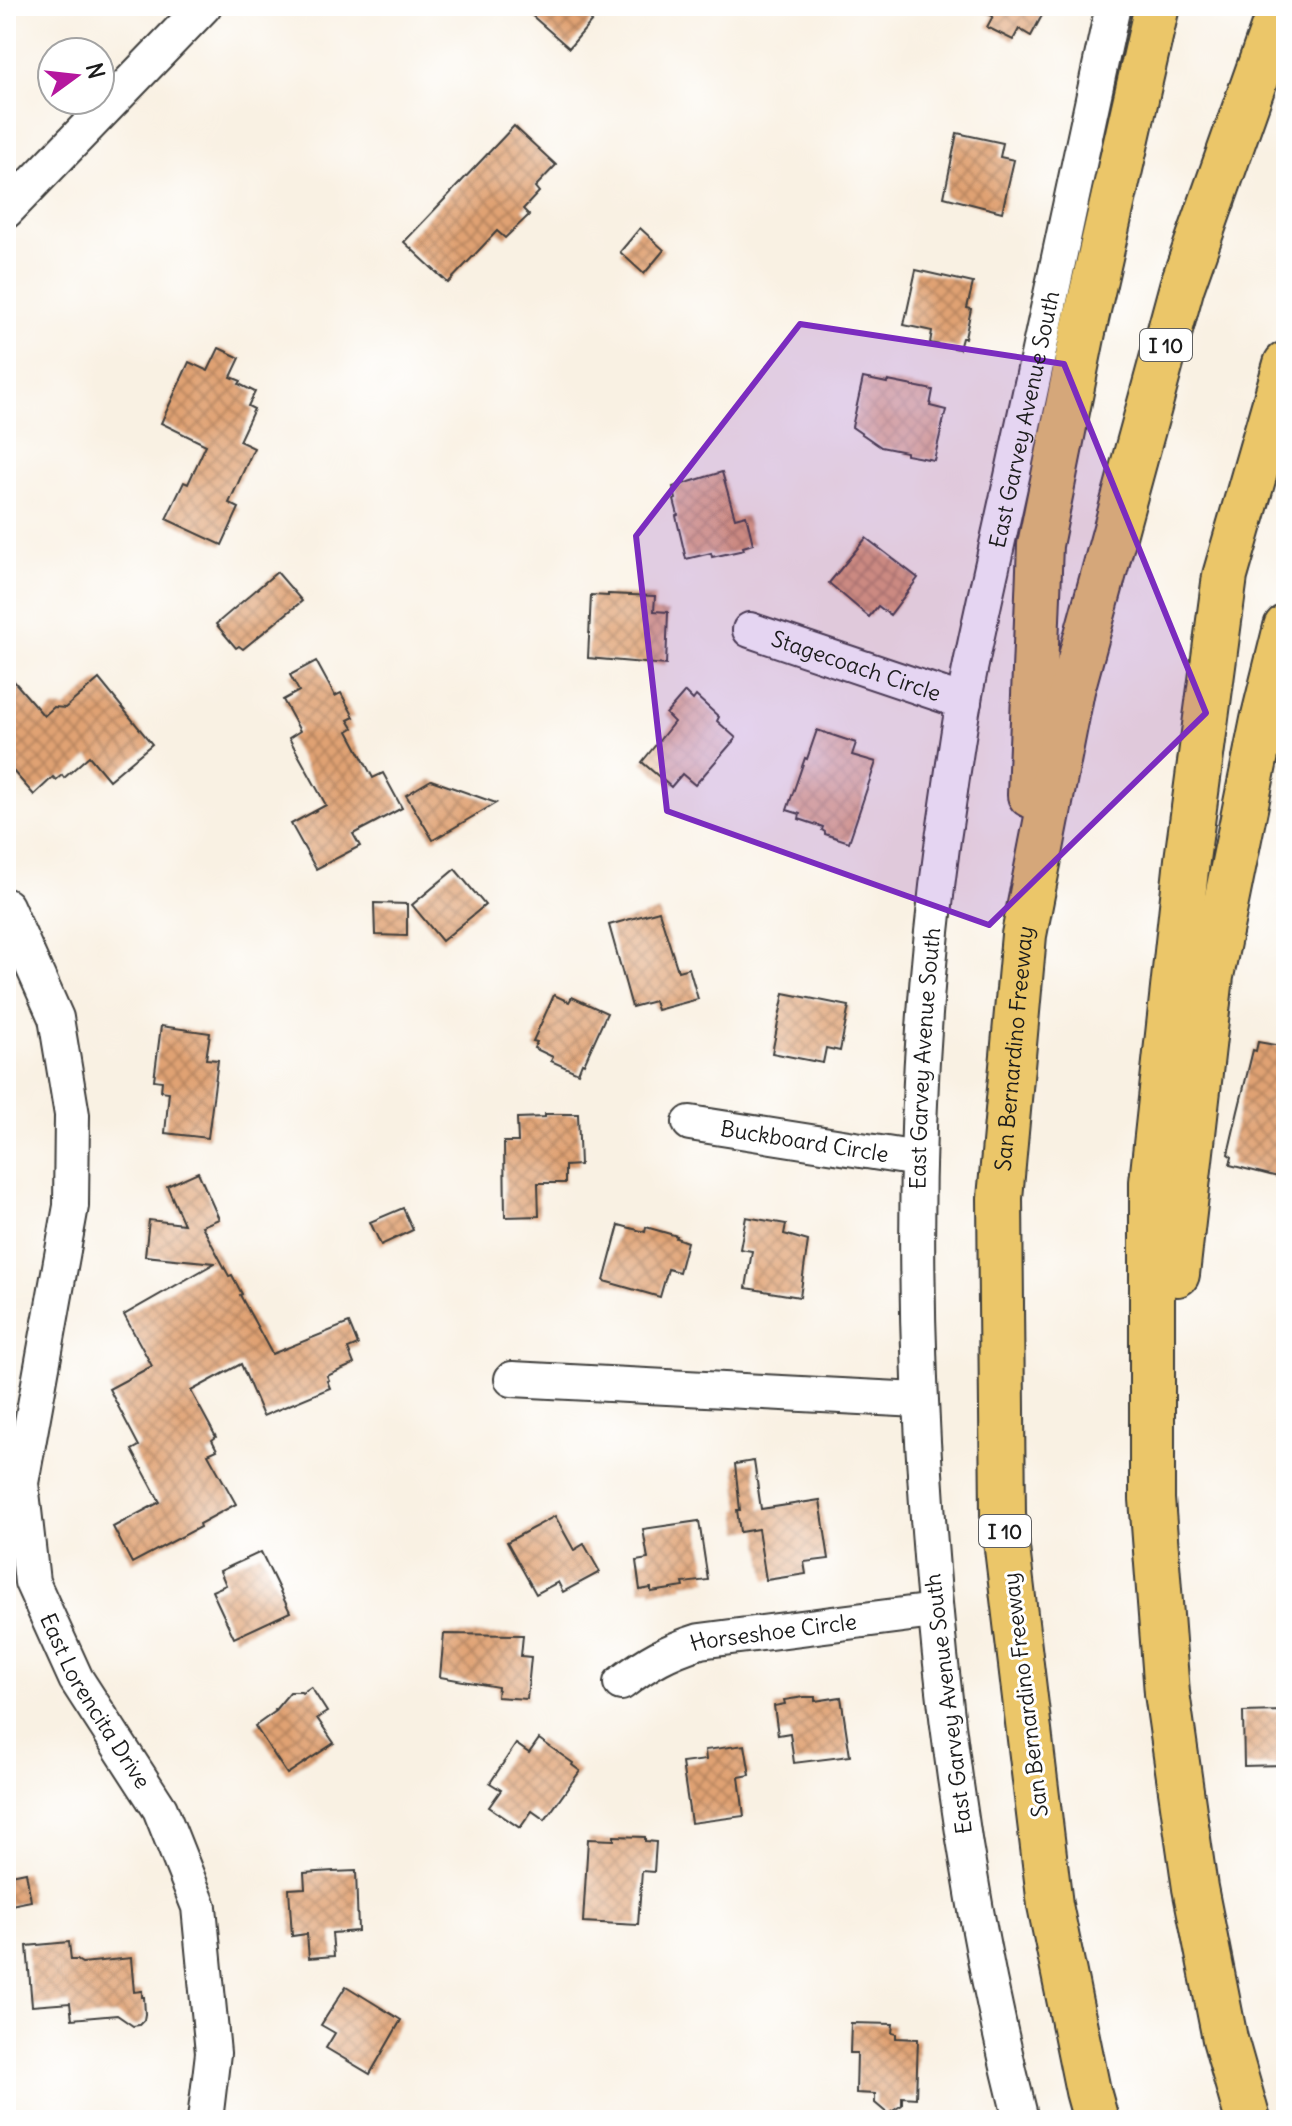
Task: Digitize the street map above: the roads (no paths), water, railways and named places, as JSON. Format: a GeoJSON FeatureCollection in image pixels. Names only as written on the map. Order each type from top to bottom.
{"type":"FeatureCollection","features":[{"type":"Feature","properties":{"kind":"highway"},"geometry":{"type":"LineString","coordinates":[[1024,935],[1040,545],[1083,332],[1157,6]]}},
{"type":"Feature","properties":{"kind":"highway","name":"San Bernardino Freeway"},"geometry":{"type":"LineString","coordinates":[[1096,2120],[1050,1905],[1003,1515],[1000,1198],[1024,935],[1072,690],[1182,286],[1281,6]]}},
{"type":"Feature","properties":{"kind":"highway"},"geometry":{"type":"LineString","coordinates":[[1248,2120],[1225,2039],[1195,1888],[1167,1693],[1152,1499],[1152,1182],[1187,860],[1225,576],[1286,364]]}},
{"type":"Feature","properties":{"kind":"highway"},"geometry":{"type":"LineString","coordinates":[[1152,1499],[1211,976],[1263,720],[1286,627]]}},
{"type":"Feature","properties":{"kind":"street"},"geometry":{"type":"LineString","coordinates":[[6,211],[204,6]]}},
{"type":"Feature","properties":{"kind":"street","name":"East Garvey Avenue South"},"geometry":{"type":"LineString","coordinates":[[1021,2120],[992,1999],[957,1801],[934,1611],[919,1400],[920,1075],[934,915],[964,702],[1113,6]]}},
{"type":"Feature","properties":{"kind":"street","name":"Stagecoach Circle"},"geometry":{"type":"LineString","coordinates":[[750,630],[964,702]]}},
{"type":"Feature","properties":{"kind":"street","name":"East Lorencita Drive"},"geometry":{"type":"LineString","coordinates":[[6,906],[56,1018],[72,1115],[71,1206],[21,1483],[32,1582],[76,1679],[160,1809],[199,1907],[213,2053],[205,2120]]}},
{"type":"Feature","properties":{"kind":"street","name":"Buckboard Circle"},"geometry":{"type":"LineString","coordinates":[[690,1123],[918,1159]]}},
{"type":"Feature","properties":{"kind":"street"},"geometry":{"type":"LineString","coordinates":[[512,1379],[919,1400]]}},
{"type":"Feature","properties":{"kind":"street","name":"Horseshoe Circle"},"geometry":{"type":"LineString","coordinates":[[621,1683],[659,1656],[700,1641],[934,1611]]}}]}
